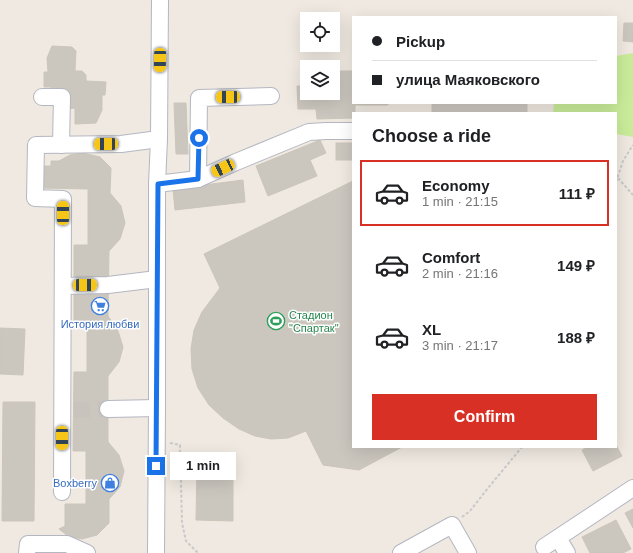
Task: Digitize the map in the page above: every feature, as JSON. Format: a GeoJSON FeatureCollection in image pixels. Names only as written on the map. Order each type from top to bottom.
{"type":"FeatureCollection","features":[{"type":"Feature","properties":{"kind":"street"},"geometry":{"type":"LineString","coordinates":[[156,553],[160,0]]}},
{"type":"Feature","properties":{"kind":"street"},"geometry":{"type":"LineString","coordinates":[[198,179],[200,98],[271,96]]}},
{"type":"Feature","properties":{"kind":"street"},"geometry":{"type":"LineString","coordinates":[[42,97],[62,97],[61,145]]}},
{"type":"Feature","properties":{"kind":"street"},"geometry":{"type":"LineString","coordinates":[[158,184],[198,179],[309,132],[352,131]]}},
{"type":"Feature","properties":{"kind":"street"},"geometry":{"type":"LineString","coordinates":[[62,492],[68,410],[63,286],[63,199],[35,198],[36,145],[121,144],[159,139]]}},
{"type":"Feature","properties":{"kind":"street"},"geometry":{"type":"LineString","coordinates":[[63,286],[108,285],[157,278]]}},
{"type":"Feature","properties":{"kind":"street"},"geometry":{"type":"LineString","coordinates":[[108,409],[157,408]]}},
{"type":"Feature","properties":{"kind":"street"},"geometry":{"type":"LineString","coordinates":[[544,547],[633,488]]}},
{"type":"Feature","properties":{"kind":"street"},"geometry":{"type":"LineString","coordinates":[[401,553],[452,525],[468,553]]}},
{"type":"Feature","properties":{"kind":"street"},"geometry":{"type":"LineString","coordinates":[[558,538],[567,553]]}},
{"type":"Feature","properties":{"kind":"street"},"geometry":{"type":"LineString","coordinates":[[27,553],[28,544],[67,544],[87,553]]}},
{"type":"Feature","properties":{"kind":"path"},"geometry":{"type":"LineString","coordinates":[[633,145],[623,161],[618,178],[633,195]]}},
{"type":"Feature","properties":{"kind":"path"},"geometry":{"type":"LineString","coordinates":[[167,442],[180,445],[182,523],[186,541],[198,553]]}},
{"type":"Feature","properties":{"kind":"path"},"geometry":{"type":"LineString","coordinates":[[452,525],[470,511],[521,448]]}},
{"type":"Feature","properties":{"kind":"green space"},"geometry":{"type":"Polygon","coordinates":[[[633,53],[633,137],[617,134],[617,112],[553,112],[554,104],[617,104],[617,56],[633,53]]]}},
{"type":"Feature","properties":{"kind":"building"},"geometry":{"type":"Polygon","coordinates":[[[624,23],[633,23],[633,42],[623,41],[624,23]]]}},
{"type":"Feature","properties":{"kind":"building"},"geometry":{"type":"Polygon","coordinates":[[[52,46],[72,47],[76,51],[75,71],[82,71],[86,75],[86,81],[106,82],[105,95],[102,95],[102,110],[96,123],[75,124],[75,108],[67,109],[67,89],[51,90],[51,87],[44,87],[44,72],[48,72],[47,58],[52,46]]]}},
{"type":"Feature","properties":{"kind":"building"},"geometry":{"type":"Polygon","coordinates":[[[340,71],[352,71],[352,104],[388,104],[355,105],[355,112],[352,112],[352,118],[317,119],[316,109],[298,109],[297,86],[300,86],[300,100],[340,100],[340,71]]]}},
{"type":"Feature","properties":{"kind":"building"},"geometry":{"type":"Polygon","coordinates":[[[174,103],[186,103],[188,154],[176,154],[174,103]]]}},
{"type":"Feature","properties":{"kind":"building"},"geometry":{"type":"Polygon","coordinates":[[[432,104],[527,104],[527,112],[432,112],[432,104]]]}},
{"type":"Feature","properties":{"kind":"building"},"geometry":{"type":"Polygon","coordinates":[[[320,140],[326,153],[310,160],[317,176],[268,196],[256,166],[320,140]]]}},
{"type":"Feature","properties":{"kind":"building"},"geometry":{"type":"Polygon","coordinates":[[[336,143],[352,143],[352,160],[336,160],[336,143]]]}},
{"type":"Feature","properties":{"kind":"building"},"geometry":{"type":"Polygon","coordinates":[[[83,153],[100,157],[111,168],[110,193],[121,206],[125,223],[120,239],[109,251],[108,316],[118,331],[123,347],[119,362],[108,376],[108,442],[119,455],[124,471],[120,487],[109,499],[109,523],[97,535],[82,539],[68,536],[59,529],[65,526],[65,504],[86,504],[86,451],[73,451],[74,372],[87,372],[87,327],[74,327],[74,245],[88,245],[88,189],[43,188],[43,166],[51,166],[51,161],[59,161],[70,155],[83,153]]]}},
{"type":"Feature","properties":{"kind":"building"},"geometry":{"type":"Polygon","coordinates":[[[243,180],[245,202],[175,210],[173,189],[243,180]]]}},
{"type":"Feature","properties":{"kind":"building","name":"Стадион \"Спартак\""},"geometry":{"type":"Polygon","coordinates":[[[352,181],[352,448],[400,448],[359,470],[323,465],[306,431],[288,438],[271,439],[255,436],[239,429],[223,418],[209,405],[198,388],[192,369],[191,349],[194,330],[202,312],[220,288],[204,254],[352,181]]]}},
{"type":"Feature","properties":{"kind":"building"},"geometry":{"type":"Polygon","coordinates":[[[0,328],[25,329],[23,375],[0,374],[0,328]]]}},
{"type":"Feature","properties":{"kind":"building"},"geometry":{"type":"Polygon","coordinates":[[[3,402],[35,402],[34,521],[2,521],[3,402]]]}},
{"type":"Feature","properties":{"kind":"building"},"geometry":{"type":"Polygon","coordinates":[[[617,447],[622,456],[593,471],[582,450],[586,448],[617,447]]]}},
{"type":"Feature","properties":{"kind":"building"},"geometry":{"type":"Polygon","coordinates":[[[367,448],[393,448],[373,459],[367,448]]]}},
{"type":"Feature","properties":{"kind":"building"},"geometry":{"type":"Polygon","coordinates":[[[197,463],[233,464],[233,521],[196,520],[197,463]]]}},
{"type":"Feature","properties":{"kind":"building"},"geometry":{"type":"Polygon","coordinates":[[[633,509],[633,528],[625,513],[633,509]]]}},
{"type":"Feature","properties":{"kind":"building"},"geometry":{"type":"Polygon","coordinates":[[[616,520],[631,549],[623,553],[590,553],[582,537],[616,520]]]}},
{"type":"Feature","properties":{"kind":"building"},"geometry":{"type":"Polygon","coordinates":[[[73,552],[73,553],[34,553],[73,552]]]}},
{"type":"Feature","properties":{"kind":"tunnel"},"geometry":{"type":"LineString","coordinates":[[74,410],[108,409]]}},
{"type":"Feature","properties":{"kind":"place","name":"История любви"},"geometry":{"type":"Point","coordinates":[100,306]}},
{"type":"Feature","properties":{"kind":"place","name":"Стадион \"Спартак\""},"geometry":{"type":"Point","coordinates":[276,321]}},
{"type":"Feature","properties":{"kind":"place","name":"Boxberry"},"geometry":{"type":"Point","coordinates":[110,483]}},
{"type":"Feature","properties":{"kind":"route"},"geometry":{"type":"LineString","coordinates":[[156,466],[158,184],[198,179],[199,138]]}}]}
